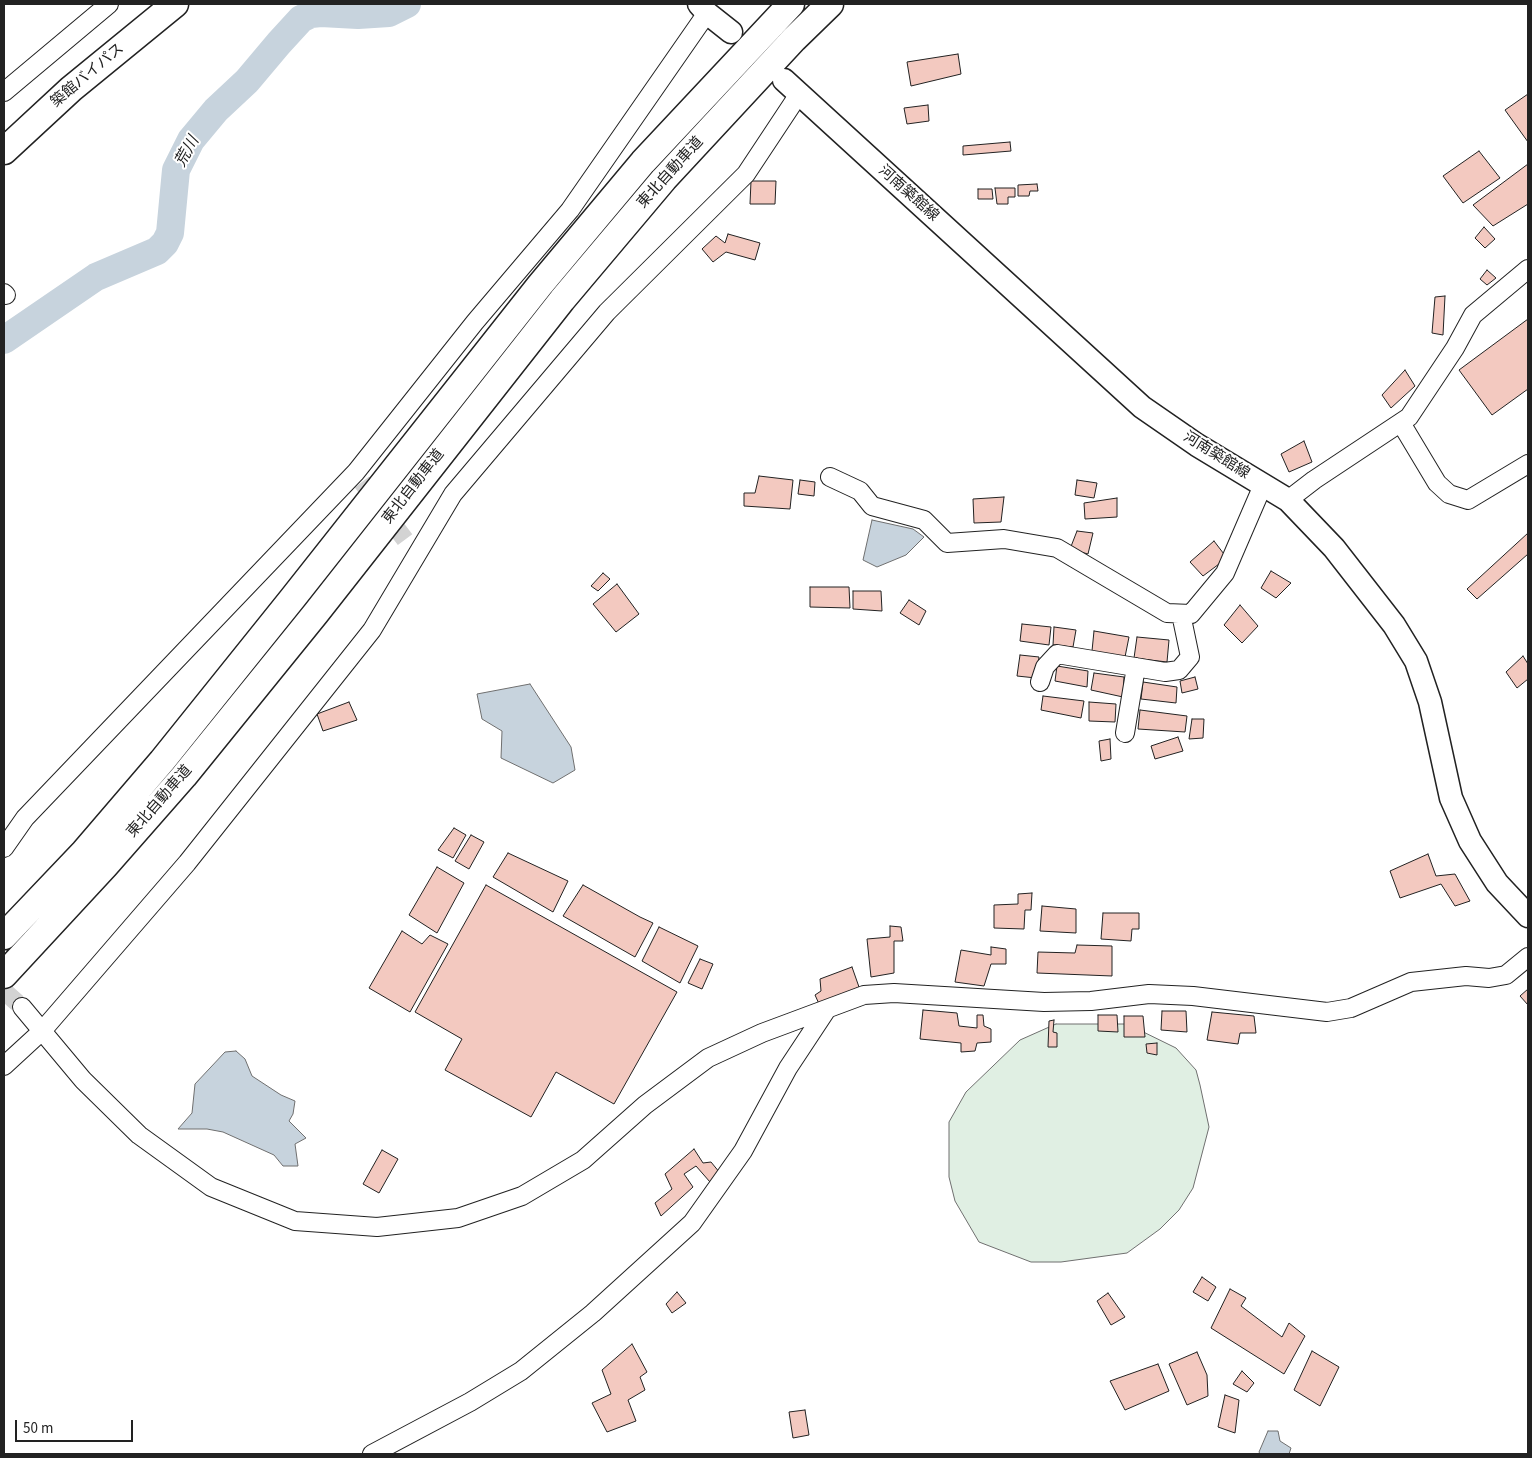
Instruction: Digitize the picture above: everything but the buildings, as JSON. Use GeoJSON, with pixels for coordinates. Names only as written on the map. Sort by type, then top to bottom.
{"type":"FeatureCollection","features":[{"type":"Feature","properties":{"kind":"highway","name":"築館バイパス"},"geometry":{"type":"LineString","coordinates":[[4,151],[71,89],[175,4]]}},
{"type":"Feature","properties":{"kind":"highway","name":"東北自動車道"},"geometry":{"type":"LineString","coordinates":[[4,936],[84,852],[162,761],[534,293],[643,162],[791,4]]}},
{"type":"Feature","properties":{"kind":"highway","name":"東北自動車道"},"geometry":{"type":"LineString","coordinates":[[4,974],[105,866],[190,769],[322,605],[562,300],[664,179],[794,39],[830,4]]}},
{"type":"Feature","properties":{"kind":"main road"},"geometry":{"type":"LineString","coordinates":[[703,8],[731,32]]}},
{"type":"Feature","properties":{"kind":"main road","name":"河南築館線"},"geometry":{"type":"LineString","coordinates":[[791,87],[1142,407],[1197,445],[1288,500],[1334,548],[1394,625],[1416,661],[1430,702],[1454,807],[1470,841],[1497,882],[1528,916]]}},
{"type":"Feature","properties":{"kind":"street"},"geometry":{"type":"LineString","coordinates":[[4,92],[109,4]]}},
{"type":"Feature","properties":{"kind":"street"},"geometry":{"type":"LineString","coordinates":[[4,848],[26,818],[359,477],[475,322],[570,210],[703,8]]}},
{"type":"Feature","properties":{"kind":"street"},"geometry":{"type":"LineString","coordinates":[[4,1066],[42,1031],[187,863],[372,630],[414,548],[453,494],[607,312],[746,174],[791,87]]}},
{"type":"Feature","properties":{"kind":"street"},"geometry":{"type":"LineString","coordinates":[[1288,500],[1314,480],[1409,417],[1455,348],[1473,315],[1528,268]]}},
{"type":"Feature","properties":{"kind":"street"},"geometry":{"type":"LineString","coordinates":[[1401,423],[1437,483],[1449,494],[1468,500],[1528,464]]}},
{"type":"Feature","properties":{"kind":"street"},"geometry":{"type":"LineString","coordinates":[[830,477],[860,491],[872,506],[924,520],[947,543],[1004,539],[1057,548],[1167,613],[1181,614],[1191,614],[1225,573],[1263,485]]}},
{"type":"Feature","properties":{"kind":"street"},"geometry":{"type":"LineString","coordinates":[[1040,682],[1045,668],[1057,654],[1165,672],[1179,670],[1190,657],[1181,614]]}},
{"type":"Feature","properties":{"kind":"street"},"geometry":{"type":"LineString","coordinates":[[1125,733],[1136,667]]}},
{"type":"Feature","properties":{"kind":"street"},"geometry":{"type":"LineString","coordinates":[[22,1007],[84,1080],[139,1135],[211,1188],[295,1221],[377,1227],[458,1218],[522,1196],[583,1160],[645,1105],[708,1058],[762,1033],[864,995],[894,993],[1044,1002],[1091,1001],[1149,994],[1193,996],[1327,1012],[1351,1008],[1411,982],[1466,976],[1489,978],[1506,975],[1528,957]]}},
{"type":"Feature","properties":{"kind":"street"},"geometry":{"type":"LineString","coordinates":[[372,1454],[470,1402],[521,1371],[593,1313],[692,1223],[743,1151],[788,1068],[827,1008]]}},
{"type":"Feature","properties":{"kind":"green space"},"geometry":{"type":"Polygon","coordinates":[[[1056,1024],[1127,1024],[1176,1048],[1196,1070],[1209,1127],[1193,1188],[1179,1210],[1160,1229],[1127,1253],[1061,1262],[1031,1262],[979,1242],[955,1201],[949,1177],[949,1122],[966,1092],[1020,1040],[1056,1024]]]}},
{"type":"Feature","properties":{"kind":"shaded area"},"geometry":{"type":"Polygon","coordinates":[[[872,520],[913,529],[924,537],[906,555],[877,567],[863,560],[872,520]]]}},
{"type":"Feature","properties":{"kind":"shaded area"},"geometry":{"type":"Polygon","coordinates":[[[530,684],[571,747],[575,770],[553,783],[501,758],[502,731],[482,719],[477,694],[530,684]]]}},
{"type":"Feature","properties":{"kind":"shaded area"},"geometry":{"type":"Polygon","coordinates":[[[236,1051],[245,1059],[252,1076],[281,1095],[295,1101],[293,1114],[289,1121],[306,1138],[295,1144],[298,1166],[283,1166],[274,1155],[223,1132],[207,1129],[178,1129],[192,1113],[195,1084],[225,1052],[236,1051]]]}},
{"type":"Feature","properties":{"kind":"shaded area"},"geometry":{"type":"Polygon","coordinates":[[[1268,1431],[1278,1431],[1280,1441],[1291,1448],[1289,1454],[1260,1454],[1259,1452],[1268,1431]]]}},
{"type":"Feature","properties":{"kind":"waterway","name":"荒川"},"geometry":{"type":"LineString","coordinates":[[4,340],[96,277],[157,251],[165,243],[170,233],[176,170],[191,140],[216,110],[247,81],[301,19],[311,14],[321,13],[358,15],[389,13],[407,4]]}},
{"type":"Feature","properties":{"kind":"tunnel"},"geometry":{"type":"LineString","coordinates":[[362,482],[409,545]]}},
{"type":"Feature","properties":{"kind":"tunnel"},"geometry":{"type":"LineString","coordinates":[[4,991],[22,1007]]}}]}
